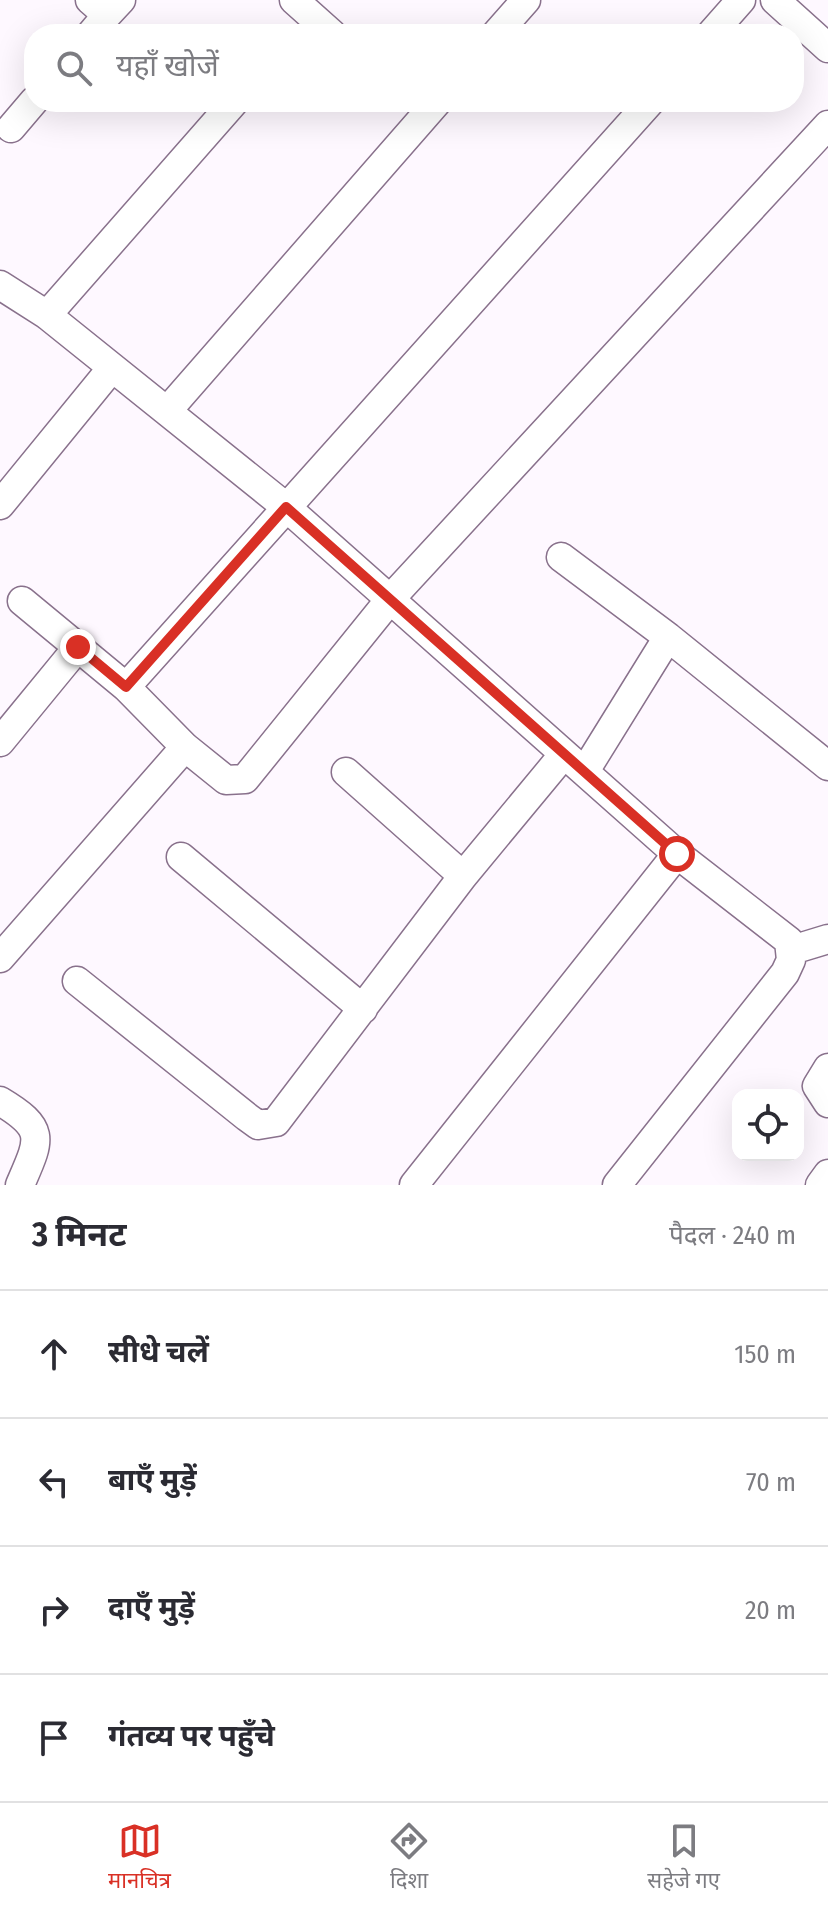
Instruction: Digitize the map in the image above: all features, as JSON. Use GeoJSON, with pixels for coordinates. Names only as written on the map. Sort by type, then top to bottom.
{"type":"FeatureCollection","features":[{"type":"Feature","properties":{"kind":"street"},"geometry":{"type":"LineString","coordinates":[[505,24],[526,0]]}},
{"type":"Feature","properties":{"kind":"street"},"geometry":{"type":"LineString","coordinates":[[720,24],[741,0]]}},
{"type":"Feature","properties":{"kind":"street"},"geometry":{"type":"LineString","coordinates":[[788,3],[828,48]]}},
{"type":"Feature","properties":{"kind":"street"},"geometry":{"type":"LineString","coordinates":[[11,128],[25,112]]}},
{"type":"Feature","properties":{"kind":"street"},"geometry":{"type":"LineString","coordinates":[[47,315],[225,112]]}},
{"type":"Feature","properties":{"kind":"street"},"geometry":{"type":"LineString","coordinates":[[168,410],[420,112]]}},
{"type":"Feature","properties":{"kind":"street"},"geometry":{"type":"LineString","coordinates":[[126,687],[641,112]]}},
{"type":"Feature","properties":{"kind":"street"},"geometry":{"type":"LineString","coordinates":[[22,601],[126,687],[185,747],[226,780],[245,779],[392,597],[828,125]]}},
{"type":"Feature","properties":{"kind":"street"},"geometry":{"type":"LineString","coordinates":[[0,285],[47,315],[286,507],[392,597],[677,854],[785,936],[792,950],[785,973],[617,1185]]}},
{"type":"Feature","properties":{"kind":"street"},"geometry":{"type":"LineString","coordinates":[[0,505],[111,369]]}},
{"type":"Feature","properties":{"kind":"street"},"geometry":{"type":"LineString","coordinates":[[561,557],[668,637],[828,766]]}},
{"type":"Feature","properties":{"kind":"street"},"geometry":{"type":"LineString","coordinates":[[77,981],[247,1117],[266,1126],[281,1119],[463,876],[574,762],[668,637]]}},
{"type":"Feature","properties":{"kind":"street"},"geometry":{"type":"LineString","coordinates":[[0,742],[78,647]]}},
{"type":"Feature","properties":{"kind":"street"},"geometry":{"type":"LineString","coordinates":[[0,958],[185,747]]}},
{"type":"Feature","properties":{"kind":"street"},"geometry":{"type":"LineString","coordinates":[[346,772],[463,876]]}},
{"type":"Feature","properties":{"kind":"street"},"geometry":{"type":"LineString","coordinates":[[414,1185],[677,854]]}},
{"type":"Feature","properties":{"kind":"street"},"geometry":{"type":"LineString","coordinates":[[181,857],[363,1009]]}},
{"type":"Feature","properties":{"kind":"street"},"geometry":{"type":"LineString","coordinates":[[792,950],[828,939]]}},
{"type":"Feature","properties":{"kind":"street"},"geometry":{"type":"LineString","coordinates":[[828,1068],[817,1086],[828,1103]]}},
{"type":"Feature","properties":{"kind":"street"},"geometry":{"type":"LineString","coordinates":[[0,1101],[31,1122],[37,1136],[38,1144],[20,1185]]}},
{"type":"Feature","properties":{"kind":"street"},"geometry":{"type":"LineString","coordinates":[[820,1185],[828,1174]]}},
{"type":"Feature","properties":{"kind":"route"},"geometry":{"type":"LineString","coordinates":[[78,647],[126,687],[286,507],[392,597],[677,854]]}}]}
